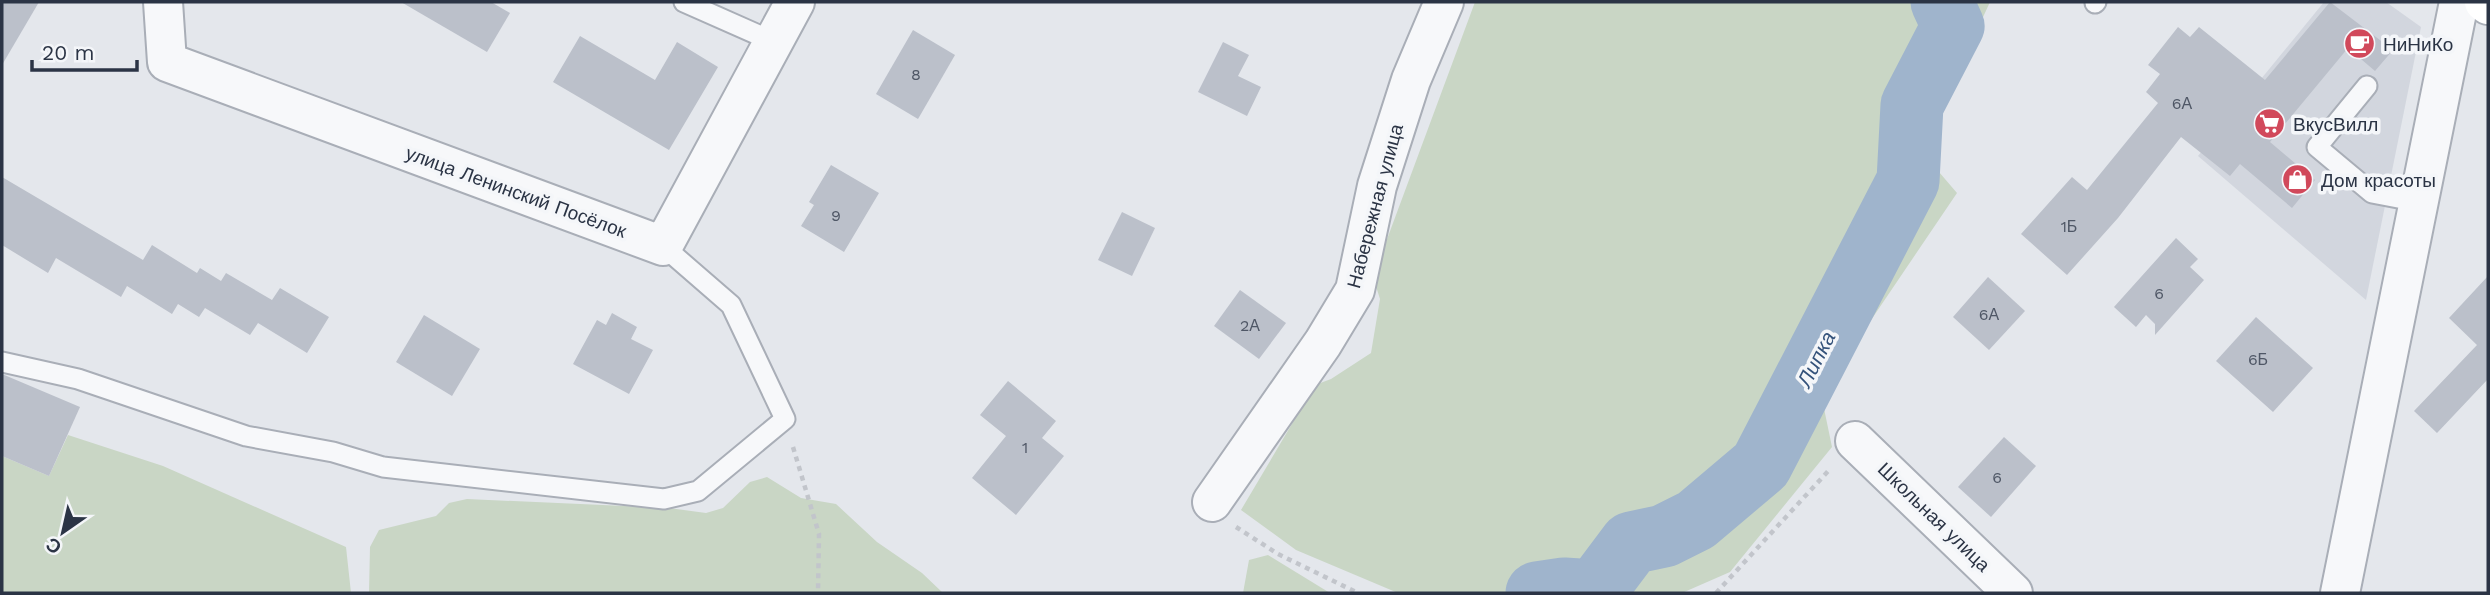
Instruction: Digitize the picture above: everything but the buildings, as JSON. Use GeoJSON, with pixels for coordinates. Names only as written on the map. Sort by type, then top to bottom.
{"type":"FeatureCollection","features":[{"type":"Feature","properties":{"kind":"main road"},"geometry":{"type":"LineString","coordinates":[[2484,2],[2488,5]]}},
{"type":"Feature","properties":{"kind":"street","name":"улица Ленинский Посёлок"},"geometry":{"type":"LineString","coordinates":[[163,2],[167,62],[663,246]]}},
{"type":"Feature","properties":{"kind":"street"},"geometry":{"type":"LineString","coordinates":[[663,246],[795,2]]}},
{"type":"Feature","properties":{"kind":"street","name":"Набережная улица"},"geometry":{"type":"LineString","coordinates":[[1212,502],[1323,343],[1355,290],[1377,186],[1411,80],[1444,2]]}},
{"type":"Feature","properties":{"kind":"street"},"geometry":{"type":"LineString","coordinates":[[2340,593],[2459,2]]}},
{"type":"Feature","properties":{"kind":"street","name":"Школьная улица"},"geometry":{"type":"LineString","coordinates":[[1855,441],[2013,593]]}},
{"type":"Feature","properties":{"kind":"lane"},"geometry":{"type":"LineString","coordinates":[[684,2],[772,41]]}},
{"type":"Feature","properties":{"kind":"lane"},"geometry":{"type":"LineString","coordinates":[[2367,86],[2317,147],[2372,193],[2419,202]]}},
{"type":"Feature","properties":{"kind":"lane"},"geometry":{"type":"LineString","coordinates":[[2,362],[78,380],[246,436],[333,452],[383,467],[664,499],[698,491],[785,419],[731,305],[663,246]]}},
{"type":"Feature","properties":{"kind":"path"},"geometry":{"type":"LineString","coordinates":[[785,419],[819,534],[818,593]]}},
{"type":"Feature","properties":{"kind":"path"},"geometry":{"type":"LineString","coordinates":[[1716,593],[1855,441]]}},
{"type":"Feature","properties":{"kind":"path"},"geometry":{"type":"LineString","coordinates":[[1212,502],[1243,533],[1278,554],[1358,593]]}},
{"type":"Feature","properties":{"kind":"shaded area"},"geometry":{"type":"Polygon","coordinates":[[[2324,2],[2386,2],[2421,27],[2366,300],[2198,156],[2324,2]]]}},
{"type":"Feature","properties":{"kind":"green space"},"geometry":{"type":"Polygon","coordinates":[[[1475,2],[1990,2],[1921,151],[1957,193],[1821,394],[1832,447],[1730,572],[1682,593],[1398,593],[1296,550],[1241,510],[1315,385],[1331,379],[1371,353],[1380,299],[1373,277],[1475,2]]]}},
{"type":"Feature","properties":{"kind":"green space"},"geometry":{"type":"Polygon","coordinates":[[[68,435],[163,466],[346,547],[351,593],[2,593],[2,456],[49,476],[68,435]]]}},
{"type":"Feature","properties":{"kind":"green space"},"geometry":{"type":"Polygon","coordinates":[[[767,477],[801,498],[836,504],[877,542],[922,573],[943,593],[369,593],[370,547],[379,530],[436,516],[449,503],[467,499],[669,508],[706,513],[723,508],[750,482],[767,477]]]}},
{"type":"Feature","properties":{"kind":"green space"},"geometry":{"type":"Polygon","coordinates":[[[1268,555],[1330,593],[1243,593],[1249,560],[1268,555]]]}},
{"type":"Feature","properties":{"kind":"waterway","name":"Липка"},"geometry":{"type":"LineString","coordinates":[[1537,593],[1564,589],[1595,591],[1631,543],[1664,536],[1696,520],[1761,465],[1908,181],[1912,105],[1953,26],[1942,2]]}},
{"type":"Feature","properties":{"kind":"place","name":"НиНиКо"},"geometry":{"type":"Point","coordinates":[2360,44]}},
{"type":"Feature","properties":{"kind":"place","name":"ВкусВилл"},"geometry":{"type":"Point","coordinates":[2270,124]}},
{"type":"Feature","properties":{"kind":"place","name":"Дом красоты"},"geometry":{"type":"Point","coordinates":[2298,180]}}]}
